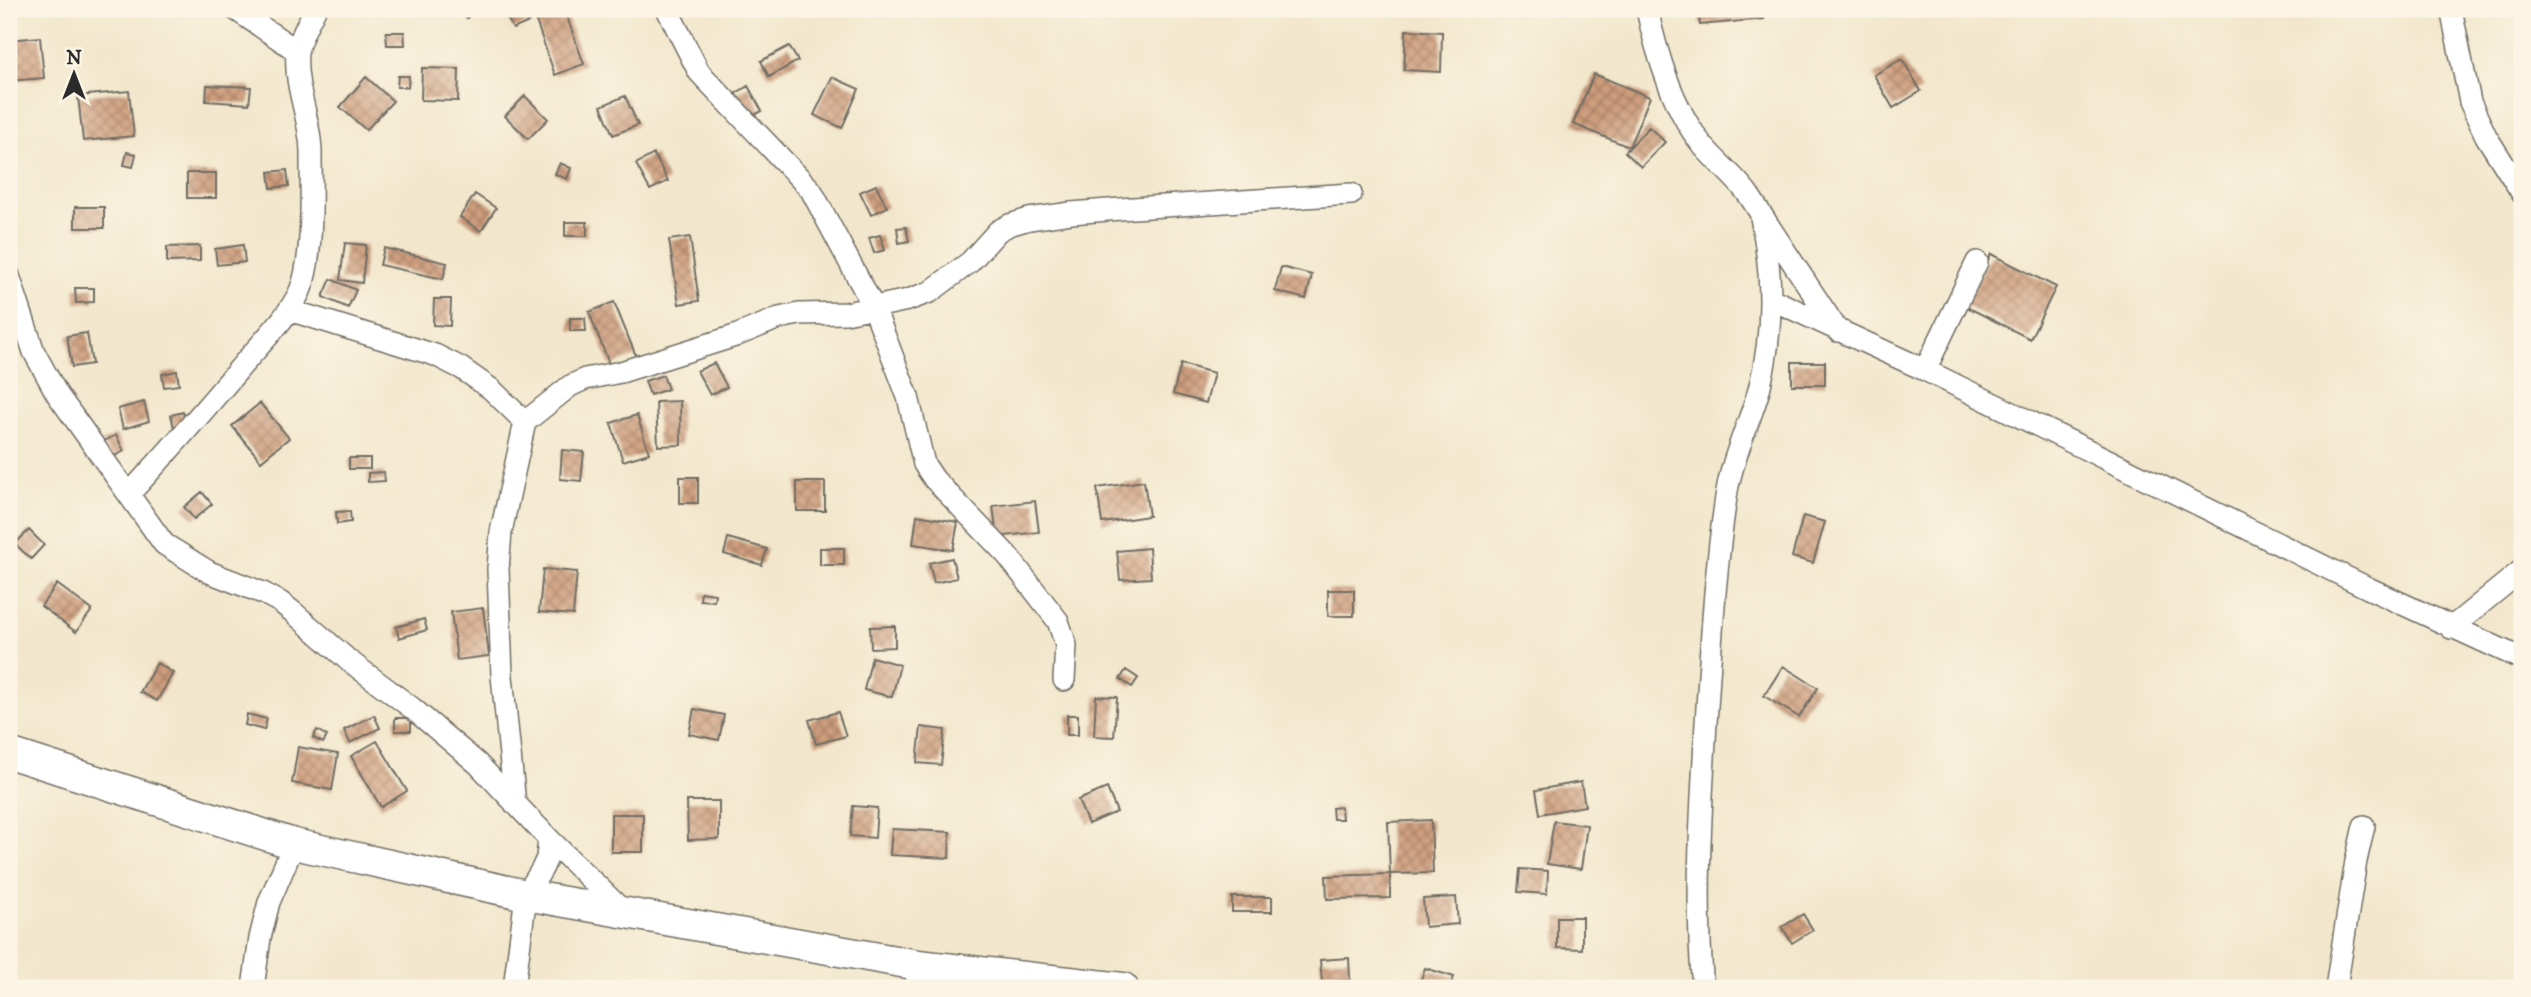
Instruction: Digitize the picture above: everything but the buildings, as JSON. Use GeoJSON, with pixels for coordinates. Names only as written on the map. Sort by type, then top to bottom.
{"type":"FeatureCollection","features":[{"type":"Feature","properties":{"kind":"street"},"geometry":{"type":"LineString","coordinates":[[235,9],[297,51]]}},
{"type":"Feature","properties":{"kind":"street"},"geometry":{"type":"LineString","coordinates":[[129,494],[289,310],[300,289],[309,232],[311,138],[301,99],[297,51],[315,9]]}},
{"type":"Feature","properties":{"kind":"street"},"geometry":{"type":"LineString","coordinates":[[667,9],[699,72],[811,190],[874,308],[908,397],[924,464],[934,479],[1007,555],[1058,621],[1066,645],[1064,680]]}},
{"type":"Feature","properties":{"kind":"street"},"geometry":{"type":"LineString","coordinates":[[1647,9],[1673,97],[1685,120],[1701,144],[1750,196],[1761,217],[1840,332]]}},
{"type":"Feature","properties":{"kind":"street"},"geometry":{"type":"LineString","coordinates":[[2451,9],[2470,102],[2486,136],[2522,193]]}},
{"type":"Feature","properties":{"kind":"street"},"geometry":{"type":"LineString","coordinates":[[515,804],[502,676],[498,569],[501,532],[525,422],[570,386],[585,379],[652,363],[735,336],[779,318],[799,314],[846,313],[930,292],[970,262],[998,231],[1029,219],[1133,208],[1351,194]]}},
{"type":"Feature","properties":{"kind":"street"},"geometry":{"type":"LineString","coordinates":[[1703,988],[1700,910],[1702,793],[1721,540],[1728,488],[1764,365],[1771,327],[1768,248],[1761,217]]}},
{"type":"Feature","properties":{"kind":"street"},"geometry":{"type":"LineString","coordinates":[[1925,370],[1977,262]]}},
{"type":"Feature","properties":{"kind":"street"},"geometry":{"type":"LineString","coordinates":[[9,276],[34,352],[44,372],[164,544],[209,572],[281,602],[348,660],[450,740],[623,911]]}},
{"type":"Feature","properties":{"kind":"street"},"geometry":{"type":"LineString","coordinates":[[1771,299],[1925,370],[2451,628],[2522,659]]}},
{"type":"Feature","properties":{"kind":"street"},"geometry":{"type":"LineString","coordinates":[[289,310],[435,355],[491,389],[525,422]]}},
{"type":"Feature","properties":{"kind":"street"},"geometry":{"type":"LineString","coordinates":[[2451,628],[2522,570]]}},
{"type":"Feature","properties":{"kind":"street"},"geometry":{"type":"LineString","coordinates":[[9,753],[294,844],[526,895],[623,911],[917,976],[1124,988]]}},
{"type":"Feature","properties":{"kind":"street"},"geometry":{"type":"LineString","coordinates":[[2336,988],[2364,826]]}},
{"type":"Feature","properties":{"kind":"street"},"geometry":{"type":"LineString","coordinates":[[514,988],[526,895],[547,858],[549,839]]}},
{"type":"Feature","properties":{"kind":"street"},"geometry":{"type":"LineString","coordinates":[[253,988],[260,938],[270,902],[294,844]]}}]}
